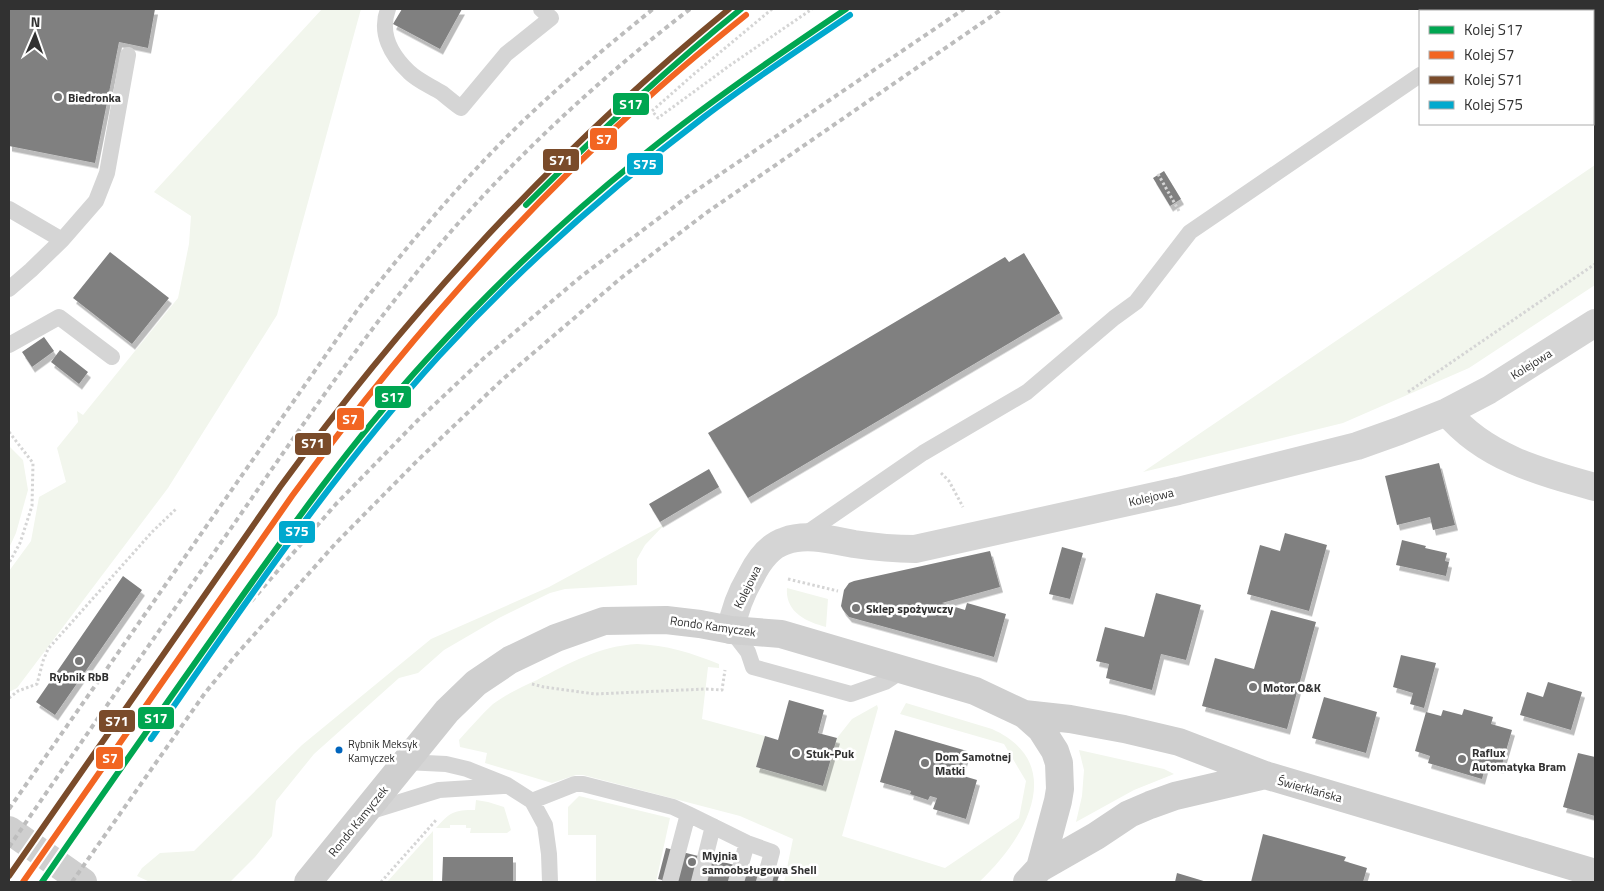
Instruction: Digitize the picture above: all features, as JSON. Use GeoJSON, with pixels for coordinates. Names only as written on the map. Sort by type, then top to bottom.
{"type":"FeatureCollection","features":[{"type":"Feature","properties":{"kind":"main road","name":"Rondo Kamyczek"},"geometry":{"type":"LineString","coordinates":[[308,882],[447,711],[476,683],[510,660],[556,638],[604,621],[666,620],[731,630],[781,634],[974,691],[1024,714],[1041,729],[1050,742],[1059,763],[1060,775],[1058,801],[1034,875]]}},
{"type":"Feature","properties":{"kind":"main road","name":"Świerklańska"},"geometry":{"type":"LineString","coordinates":[[1024,714],[1106,726],[1179,742],[1265,775],[1595,873]]}},
{"type":"Feature","properties":{"kind":"main road"},"geometry":{"type":"LineString","coordinates":[[1034,875],[1129,814],[1150,804],[1175,796],[1265,775]]}},
{"type":"Feature","properties":{"kind":"main road"},"geometry":{"type":"LineString","coordinates":[[9,830],[82,882]]}},
{"type":"Feature","properties":{"kind":"street","name":"Kolejowa"},"geometry":{"type":"LineString","coordinates":[[731,630],[740,598],[754,570],[766,552],[785,540],[814,538],[876,547],[906,549],[934,546],[975,535],[1178,491],[1357,446],[1447,412],[1489,390],[1595,323]]}},
{"type":"Feature","properties":{"kind":"street"},"geometry":{"type":"LineString","coordinates":[[1447,412],[1466,433],[1486,447],[1509,458],[1558,476],[1595,487]]}},
{"type":"Feature","properties":{"kind":"lane"},"geometry":{"type":"LineString","coordinates":[[388,9],[385,18],[385,34],[389,48],[409,72],[442,93],[460,108],[506,54],[551,18],[541,9]]}},
{"type":"Feature","properties":{"kind":"lane"},"geometry":{"type":"LineString","coordinates":[[9,289],[32,270],[62,240],[96,201],[107,173],[128,56]]}},
{"type":"Feature","properties":{"kind":"lane"},"geometry":{"type":"LineString","coordinates":[[800,538],[924,453],[1027,392],[1114,318],[1136,302],[1190,232],[1419,76]]}},
{"type":"Feature","properties":{"kind":"lane"},"geometry":{"type":"LineString","coordinates":[[9,209],[62,240]]}},
{"type":"Feature","properties":{"kind":"lane"},"geometry":{"type":"LineString","coordinates":[[9,345],[59,317],[112,357]]}},
{"type":"Feature","properties":{"kind":"lane"},"geometry":{"type":"LineString","coordinates":[[731,630],[748,652],[753,667],[851,694],[884,682],[903,670]]}},
{"type":"Feature","properties":{"kind":"lane"},"geometry":{"type":"LineString","coordinates":[[405,762],[446,764],[467,768],[507,785],[532,801],[545,825],[550,882]]}},
{"type":"Feature","properties":{"kind":"lane"},"geometry":{"type":"LineString","coordinates":[[532,801],[574,784],[583,784],[672,807],[747,843],[772,852],[764,882]]}},
{"type":"Feature","properties":{"kind":"lane"},"geometry":{"type":"LineString","coordinates":[[364,813],[439,790],[507,785]]}},
{"type":"Feature","properties":{"kind":"lane"},"geometry":{"type":"LineString","coordinates":[[670,882],[688,814]]}},
{"type":"Feature","properties":{"kind":"lane"},"geometry":{"type":"LineString","coordinates":[[699,882],[713,826]]}},
{"type":"Feature","properties":{"kind":"lane"},"geometry":{"type":"LineString","coordinates":[[736,882],[747,843]]}},
{"type":"Feature","properties":{"kind":"path"},"geometry":{"type":"LineString","coordinates":[[772,9],[652,111],[658,118],[812,9]]}},
{"type":"Feature","properties":{"kind":"path"},"geometry":{"type":"LineString","coordinates":[[1158,174],[1176,203]]}},
{"type":"Feature","properties":{"kind":"path"},"geometry":{"type":"LineString","coordinates":[[1402,396],[1595,264]]}},
{"type":"Feature","properties":{"kind":"path"},"geometry":{"type":"LineString","coordinates":[[9,432],[32,463],[32,506],[20,544],[9,563]]}},
{"type":"Feature","properties":{"kind":"path"},"geometry":{"type":"LineString","coordinates":[[924,453],[949,481],[966,512],[975,535]]}},
{"type":"Feature","properties":{"kind":"path"},"geometry":{"type":"LineString","coordinates":[[9,698],[18,691],[37,684],[48,649],[152,532],[176,509]]}},
{"type":"Feature","properties":{"kind":"path"},"geometry":{"type":"LineString","coordinates":[[788,579],[838,591]]}},
{"type":"Feature","properties":{"kind":"path"},"geometry":{"type":"LineString","coordinates":[[529,683],[595,694],[706,689],[722,690],[725,670]]}},
{"type":"Feature","properties":{"kind":"path"},"geometry":{"type":"LineString","coordinates":[[381,882],[437,818]]}},
{"type":"Feature","properties":{"kind":"shaded area"},"geometry":{"type":"Polygon","coordinates":[[[322,9],[361,9],[277,315],[168,488],[17,688],[9,692],[9,571],[31,541],[39,497],[66,482],[57,448],[78,422],[77,411],[83,415],[178,298],[189,244],[191,216],[154,192],[322,9]]]}},
{"type":"Feature","properties":{"kind":"shaded area"},"geometry":{"type":"Polygon","coordinates":[[[1595,165],[1595,285],[1469,368],[1343,423],[1143,472],[1595,165]]]}},
{"type":"Feature","properties":{"kind":"shaded area"},"geometry":{"type":"Polygon","coordinates":[[[9,446],[23,460],[28,490],[16,533],[9,548],[9,446]]]}},
{"type":"Feature","properties":{"kind":"shaded area"},"geometry":{"type":"Polygon","coordinates":[[[665,524],[645,545],[637,559],[637,585],[565,589],[550,593],[499,618],[444,650],[418,673],[399,678],[314,754],[276,801],[272,836],[255,857],[231,881],[150,882],[137,876],[142,868],[160,853],[194,851],[302,745],[431,639],[549,587],[665,524]]]}},
{"type":"Feature","properties":{"kind":"shaded area"},"geometry":{"type":"Polygon","coordinates":[[[787,588],[828,599],[826,627],[804,619],[793,610],[789,604],[787,588]]]}},
{"type":"Feature","properties":{"kind":"shaded area"},"geometry":{"type":"Polygon","coordinates":[[[637,644],[679,650],[719,664],[719,668],[708,667],[702,719],[765,736],[756,767],[823,786],[837,738],[852,719],[877,705],[878,708],[842,836],[945,868],[1019,818],[1026,781],[1004,744],[900,714],[906,703],[992,729],[1016,744],[1029,762],[1034,782],[1032,803],[1023,825],[1011,846],[979,882],[784,882],[793,839],[740,816],[583,775],[576,775],[552,783],[485,763],[487,753],[460,747],[459,740],[493,704],[503,697],[585,656],[623,645],[637,644]]]}},
{"type":"Feature","properties":{"kind":"shaded area"},"geometry":{"type":"Polygon","coordinates":[[[1079,750],[1164,769],[1174,774],[1134,790],[1076,822],[1082,796],[1084,770],[1079,750]]]}},
{"type":"Feature","properties":{"kind":"shaded area"},"geometry":{"type":"Polygon","coordinates":[[[579,796],[670,818],[656,882],[596,882],[596,835],[568,835],[568,807],[579,796]]]}},
{"type":"Feature","properties":{"kind":"shaded area"},"geometry":{"type":"Polygon","coordinates":[[[476,800],[504,807],[511,830],[507,833],[470,833],[471,828],[466,828],[466,825],[450,825],[450,828],[436,828],[445,818],[457,811],[475,810],[476,800]]]}},
{"type":"Feature","properties":{"kind":"shaded area"},"geometry":{"type":"Polygon","coordinates":[[[433,831],[433,882],[387,882],[433,831]]]}},
{"type":"Feature","properties":{"kind":"building","name":"Biedronka"},"geometry":{"type":"Polygon","coordinates":[[[9,9],[155,9],[148,48],[119,42],[95,163],[9,146],[9,9]]]}},
{"type":"Feature","properties":{"kind":"building"},"geometry":{"type":"Polygon","coordinates":[[[402,9],[462,9],[440,49],[393,24],[402,9]]]}},
{"type":"Feature","properties":{"kind":"building"},"geometry":{"type":"Polygon","coordinates":[[[1164,171],[1181,199],[1170,206],[1153,178],[1164,171]]]}},
{"type":"Feature","properties":{"kind":"building"},"geometry":{"type":"Polygon","coordinates":[[[110,252],[169,298],[132,344],[73,298],[110,252]]]}},
{"type":"Feature","properties":{"kind":"building"},"geometry":{"type":"Polygon","coordinates":[[[1024,253],[1060,313],[748,498],[708,433],[1005,257],[1009,262],[1024,253]]]}},
{"type":"Feature","properties":{"kind":"building"},"geometry":{"type":"Polygon","coordinates":[[[44,337],[54,351],[32,367],[22,352],[44,337]]]}},
{"type":"Feature","properties":{"kind":"building"},"geometry":{"type":"Polygon","coordinates":[[[60,350],[88,372],[79,384],[51,362],[60,350]]]}},
{"type":"Feature","properties":{"kind":"building"},"geometry":{"type":"Polygon","coordinates":[[[1439,463],[1455,525],[1433,530],[1430,517],[1397,525],[1385,476],[1439,463]]]}},
{"type":"Feature","properties":{"kind":"building"},"geometry":{"type":"Polygon","coordinates":[[[709,469],[719,487],[660,522],[649,504],[709,469]]]}},
{"type":"Feature","properties":{"kind":"building"},"geometry":{"type":"Polygon","coordinates":[[[1285,533],[1327,545],[1309,611],[1247,594],[1260,545],[1280,551],[1285,533]]]}},
{"type":"Feature","properties":{"kind":"building"},"geometry":{"type":"Polygon","coordinates":[[[1402,540],[1447,553],[1445,561],[1449,562],[1446,576],[1396,565],[1402,540]]]}},
{"type":"Feature","properties":{"kind":"building"},"geometry":{"type":"Polygon","coordinates":[[[1062,547],[1083,553],[1070,599],[1049,594],[1062,547]]]}},
{"type":"Feature","properties":{"kind":"building"},"geometry":{"type":"Polygon","coordinates":[[[990,551],[1000,587],[942,603],[965,610],[967,603],[1006,614],[994,657],[849,617],[841,606],[844,590],[849,583],[854,581],[990,551]]]}},
{"type":"Feature","properties":{"kind":"building","name":"Rybnik RbB"},"geometry":{"type":"Polygon","coordinates":[[[123,576],[142,590],[55,715],[36,702],[123,576]]]}},
{"type":"Feature","properties":{"kind":"building"},"geometry":{"type":"Polygon","coordinates":[[[1156,593],[1201,605],[1186,660],[1161,654],[1152,690],[1106,678],[1109,664],[1096,661],[1105,627],[1144,637],[1156,593]]]}},
{"type":"Feature","properties":{"kind":"building","name":"Motor O&K"},"geometry":{"type":"Polygon","coordinates":[[[1271,610],[1316,622],[1287,729],[1202,706],[1215,658],[1254,669],[1271,610]]]}},
{"type":"Feature","properties":{"kind":"building"},"geometry":{"type":"Polygon","coordinates":[[[1401,655],[1436,663],[1424,708],[1410,704],[1413,693],[1393,687],[1401,655]]]}},
{"type":"Feature","properties":{"kind":"building"},"geometry":{"type":"Polygon","coordinates":[[[1548,682],[1582,692],[1571,730],[1520,715],[1527,692],[1543,697],[1548,682]]]}},
{"type":"Feature","properties":{"kind":"building"},"geometry":{"type":"Polygon","coordinates":[[[1324,697],[1377,712],[1366,753],[1312,738],[1324,697]]]}},
{"type":"Feature","properties":{"kind":"building","name":"Stuk-Puk"},"geometry":{"type":"Polygon","coordinates":[[[789,700],[824,710],[818,733],[837,738],[823,786],[756,767],[765,736],[778,740],[789,700]]]}},
{"type":"Feature","properties":{"kind":"building"},"geometry":{"type":"Polygon","coordinates":[[[1464,709],[1493,717],[1491,724],[1512,730],[1501,768],[1486,764],[1482,779],[1428,763],[1430,756],[1415,751],[1426,712],[1441,716],[1443,710],[1462,715],[1464,709]]]}},
{"type":"Feature","properties":{"kind":"building","name":"Dom Samotnej Matki"},"geometry":{"type":"Polygon","coordinates":[[[895,730],[967,751],[960,775],[977,780],[966,819],[933,809],[937,798],[930,796],[928,800],[910,794],[911,791],[880,782],[895,730]]]}},
{"type":"Feature","properties":{"kind":"building"},"geometry":{"type":"Polygon","coordinates":[[[1578,753],[1595,757],[1595,816],[1563,807],[1578,753]]]}},
{"type":"Feature","properties":{"kind":"building"},"geometry":{"type":"Polygon","coordinates":[[[1263,834],[1346,857],[1344,861],[1367,868],[1363,882],[1251,882],[1263,834]]]}},
{"type":"Feature","properties":{"kind":"building","name":"Myjnia samoobsługowa Shell"},"geometry":{"type":"Polygon","coordinates":[[[666,848],[779,876],[777,882],[670,882],[658,879],[666,848]]]}},
{"type":"Feature","properties":{"kind":"building"},"geometry":{"type":"Polygon","coordinates":[[[443,857],[513,857],[513,882],[442,882],[443,857]]]}},
{"type":"Feature","properties":{"kind":"building"},"geometry":{"type":"Polygon","coordinates":[[[1177,873],[1207,882],[1175,882],[1177,873]]]}},
{"type":"Feature","properties":{"kind":"railway"},"geometry":{"type":"LineString","coordinates":[[9,809],[358,309],[391,267],[460,186],[515,129],[573,76],[653,9]]}},
{"type":"Feature","properties":{"kind":"railway"},"geometry":{"type":"LineString","coordinates":[[9,847],[311,413],[399,294],[488,190],[543,135],[629,58],[690,9]]}},
{"type":"Feature","properties":{"kind":"railway"},"geometry":{"type":"LineString","coordinates":[[145,735],[212,646],[336,504],[418,420],[484,358],[583,275],[691,194],[964,9]]}},
{"type":"Feature","properties":{"kind":"railway"},"geometry":{"type":"LineString","coordinates":[[72,882],[205,693],[236,655],[336,543],[418,460],[503,379],[621,278],[706,213],[1002,9]]}},
{"type":"Feature","properties":{"kind":"rail line","name":"S71"},"geometry":{"type":"LineString","coordinates":[[9,876],[280,487],[381,357],[434,294],[547,174],[605,117],[729,9]]}},
{"type":"Feature","properties":{"kind":"rail line","name":"S17"},"geometry":{"type":"LineString","coordinates":[[526,205],[631,104],[741,9]]}},
{"type":"Feature","properties":{"kind":"rail line","name":"S17"},"geometry":{"type":"LineString","coordinates":[[42,882],[295,523],[372,423],[427,359],[528,256],[608,184],[713,101],[846,9]]}},
{"type":"Feature","properties":{"kind":"rail line","name":"S7"},"geometry":{"type":"LineString","coordinates":[[23,882],[292,496],[413,341],[545,196],[665,82],[746,15]]}},
{"type":"Feature","properties":{"kind":"rail line","name":"S75"},"geometry":{"type":"LineString","coordinates":[[151,739],[324,495],[399,401],[469,324],[533,261],[634,172],[704,117],[850,15]]}},
{"type":"Feature","properties":{"kind":"place","name":"Biedronka"},"geometry":{"type":"Point","coordinates":[58,97]}},
{"type":"Feature","properties":{"kind":"place","name":"Sklep spożywczy"},"geometry":{"type":"Point","coordinates":[856,608]}},
{"type":"Feature","properties":{"kind":"place","name":"Rybnik RbB"},"geometry":{"type":"Point","coordinates":[79,661]}},
{"type":"Feature","properties":{"kind":"place","name":"Motor O&K"},"geometry":{"type":"Point","coordinates":[1253,687]}},
{"type":"Feature","properties":{"kind":"place","name":"Rybnik Meksyk Kamyczek"},"geometry":{"type":"Point","coordinates":[339,750]}},
{"type":"Feature","properties":{"kind":"place","name":"Stuk-Puk"},"geometry":{"type":"Point","coordinates":[796,753]}},
{"type":"Feature","properties":{"kind":"place","name":"Raflux Automatyka Bram"},"geometry":{"type":"Point","coordinates":[1462,759]}},
{"type":"Feature","properties":{"kind":"place","name":"Dom Samotnej Matki"},"geometry":{"type":"Point","coordinates":[925,763]}},
{"type":"Feature","properties":{"kind":"place","name":"Myjnia samoobsługowa Shell"},"geometry":{"type":"Point","coordinates":[692,862]}}]}
